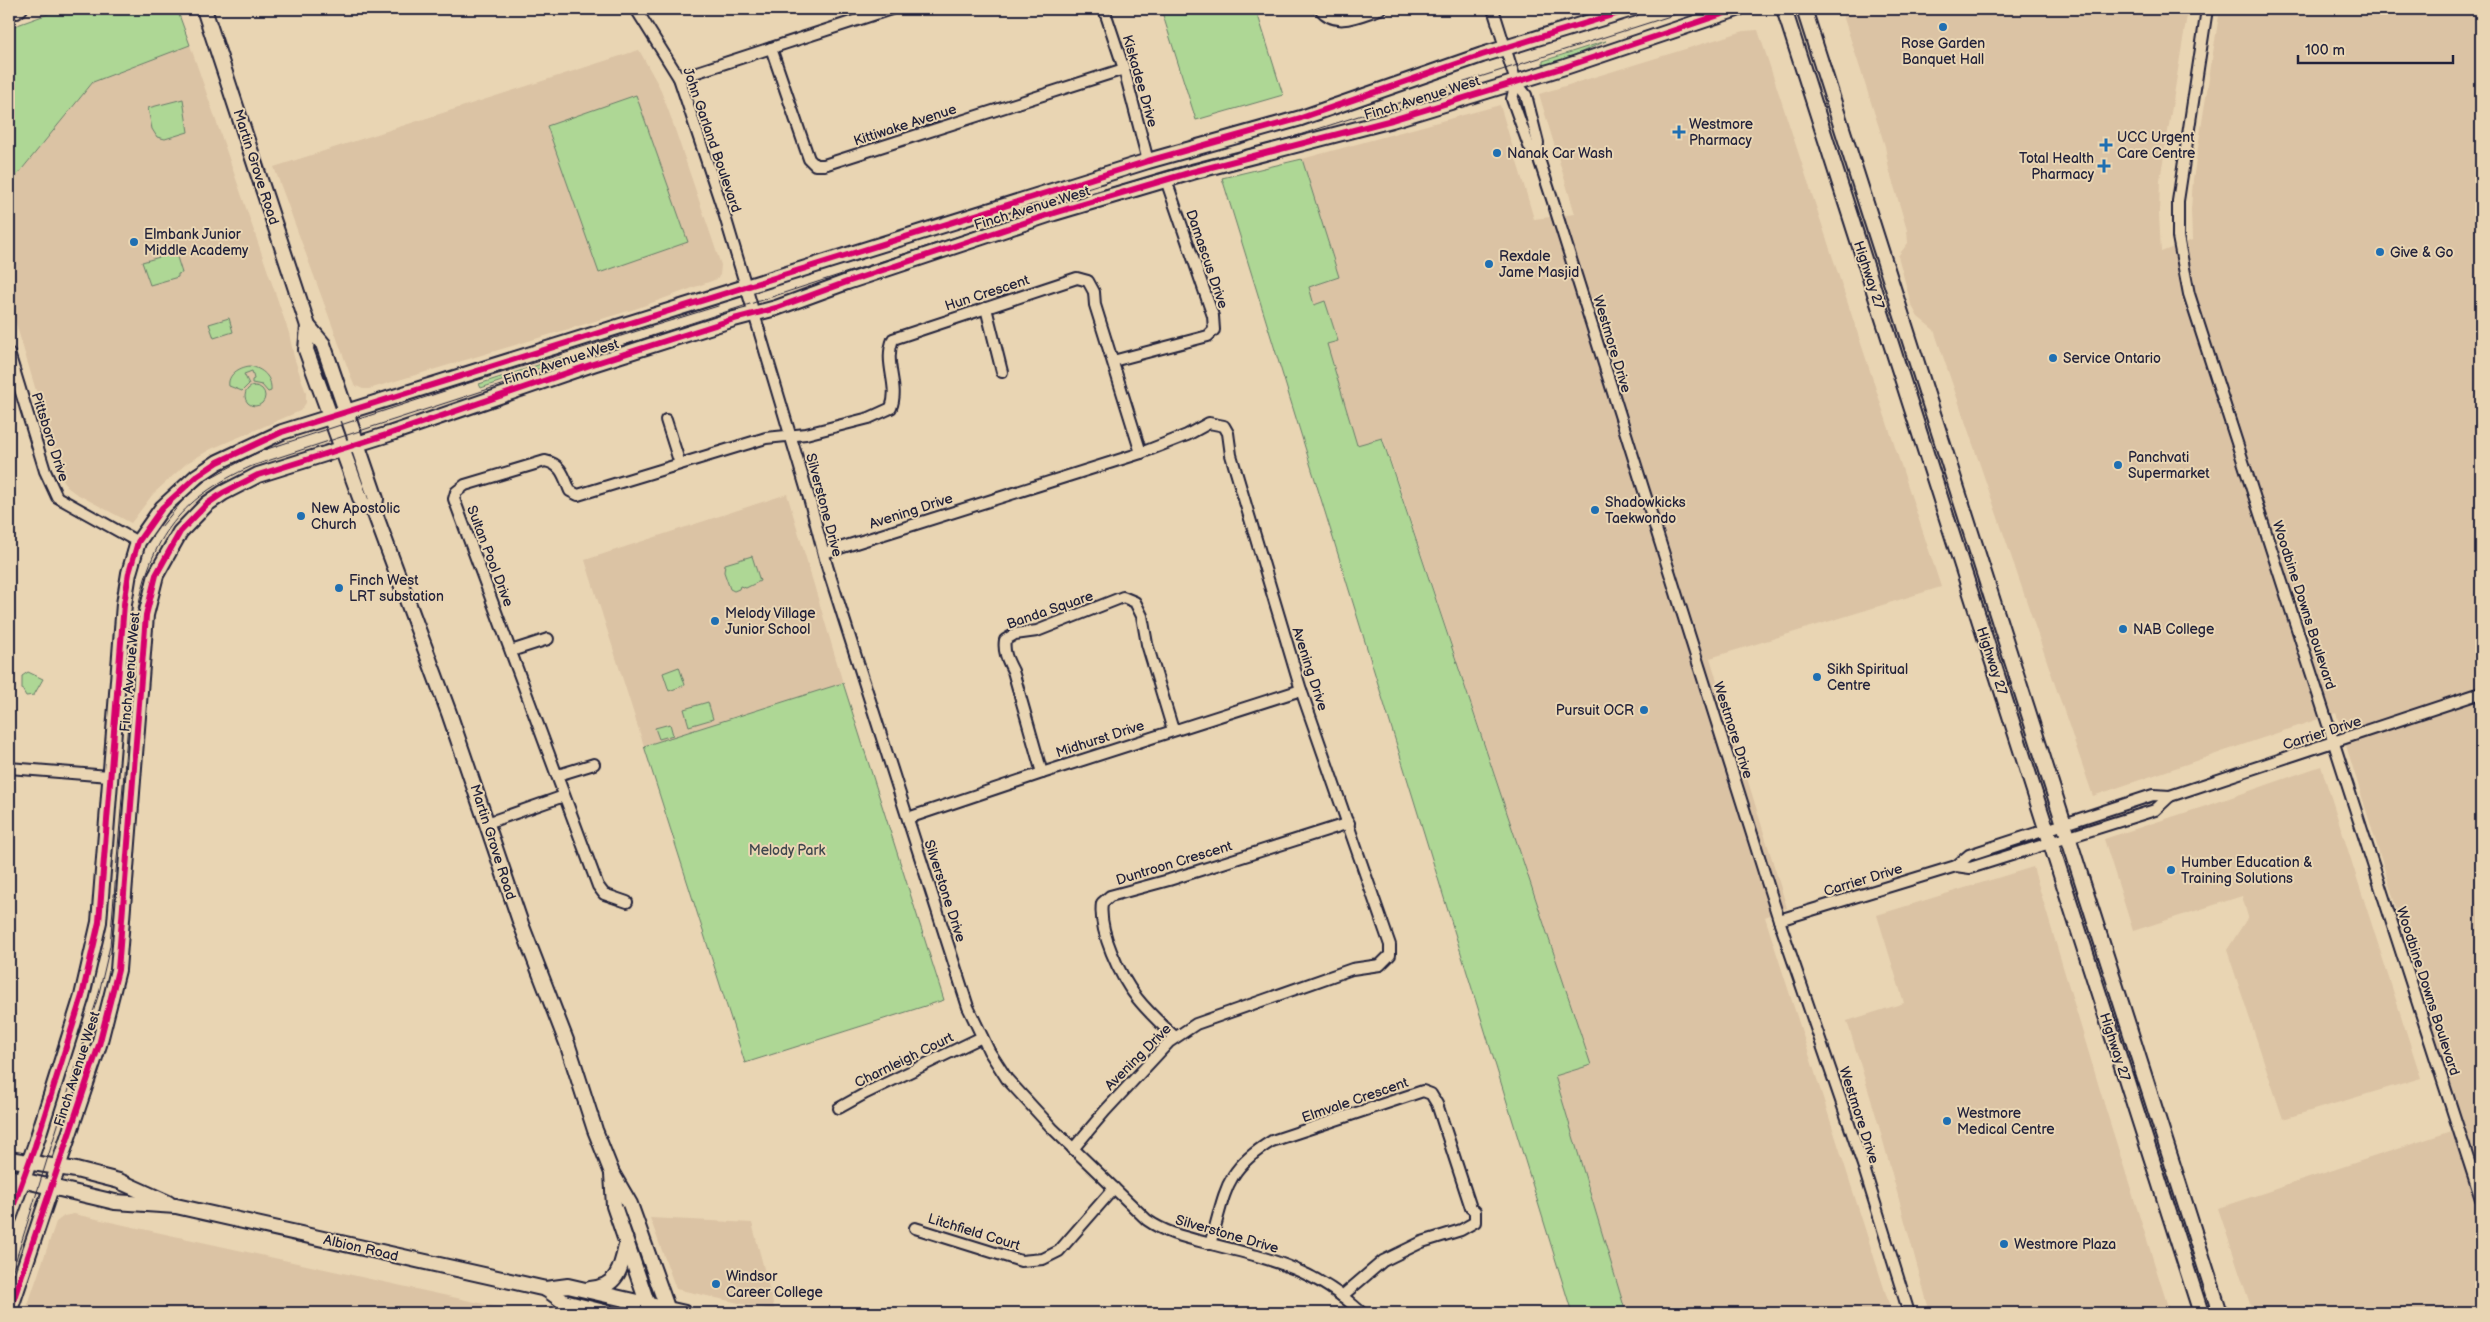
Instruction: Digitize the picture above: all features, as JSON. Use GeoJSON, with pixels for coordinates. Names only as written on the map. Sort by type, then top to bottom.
{"type":"FeatureCollection","features":[{"type":"Feature","properties":{"kind":"main road","name":"Martin Grove Road"},"geometry":{"type":"LineString","coordinates":[[204,9],[308,326],[323,344],[347,411],[376,499],[374,511],[449,712],[521,924],[567,1042],[583,1096],[612,1173],[630,1204],[669,1311]]}},
{"type":"Feature","properties":{"kind":"main road","name":"Finch Avenue West"},"geometry":{"type":"LineString","coordinates":[[9,1218],[15,1179],[28,1162],[82,996],[99,922],[124,604],[131,566],[138,542],[162,508],[197,476],[218,462],[282,432],[1148,161],[1300,118],[1482,55],[1632,9]]}},
{"type":"Feature","properties":{"kind":"main road","name":"Finch Avenue West"},"geometry":{"type":"LineString","coordinates":[[9,1313],[60,1168],[99,1045],[118,970],[146,615],[156,575],[180,532],[207,504],[223,493],[258,475],[602,361],[754,314],[950,247],[1166,180],[1392,120],[1516,82],[1737,9]]}},
{"type":"Feature","properties":{"kind":"main road","name":"Highway 27"},"geometry":{"type":"LineString","coordinates":[[1784,9],[2201,1313]]}},
{"type":"Feature","properties":{"kind":"main road","name":"Highway 27"},"geometry":{"type":"LineString","coordinates":[[1804,9],[1947,461],[2068,831],[2220,1313]]}},
{"type":"Feature","properties":{"kind":"main road","name":"Martin Grove Road"},"geometry":{"type":"LineString","coordinates":[[308,326],[306,350],[329,417],[362,503],[374,511]]}},
{"type":"Feature","properties":{"kind":"main road","name":"Albion Road"},"geometry":{"type":"LineString","coordinates":[[9,1159],[119,1181],[176,1206]]}},
{"type":"Feature","properties":{"kind":"main road","name":"Martin Grove Road"},"geometry":{"type":"LineString","coordinates":[[612,1173],[614,1206],[649,1309]]}},
{"type":"Feature","properties":{"kind":"main road","name":"Albion Road"},"geometry":{"type":"LineString","coordinates":[[15,1179],[115,1202],[176,1206],[546,1289],[568,1286],[649,1309],[685,1313]]}},
{"type":"Feature","properties":{"kind":"main road"},"geometry":{"type":"LineString","coordinates":[[584,1289],[601,1287],[614,1281],[622,1267],[627,1244]]}},
{"type":"Feature","properties":{"kind":"main road","name":"Albion Road"},"geometry":{"type":"LineString","coordinates":[[546,1289],[564,1302],[608,1313]]}},
{"type":"Feature","properties":{"kind":"street","name":"John Garland Boulevard"},"geometry":{"type":"LineString","coordinates":[[636,9],[679,78],[747,287]]}},
{"type":"Feature","properties":{"kind":"street"},"geometry":{"type":"LineString","coordinates":[[679,78],[891,9]]}},
{"type":"Feature","properties":{"kind":"street","name":"Kiskadee Drive"},"geometry":{"type":"LineString","coordinates":[[1104,9],[1124,69],[1148,161]]}},
{"type":"Feature","properties":{"kind":"street"},"geometry":{"type":"LineString","coordinates":[[1320,9],[1323,14],[1336,20],[1345,20],[1380,9]]}},
{"type":"Feature","properties":{"kind":"street","name":"Westmore Drive"},"geometry":{"type":"LineString","coordinates":[[1493,9],[1516,82],[1526,94],[1538,143],[1537,153],[1779,920],[1863,1165],[1909,1313]]}},
{"type":"Feature","properties":{"kind":"street","name":"Woodbine Downs Boulevard"},"geometry":{"type":"LineString","coordinates":[[2207,9],[2181,170],[2178,201],[2178,237],[2189,294],[2481,1199]]}},
{"type":"Feature","properties":{"kind":"street","name":"Kittiwake Avenue"},"geometry":{"type":"LineString","coordinates":[[771,48],[809,159],[815,165],[824,165],[1124,69]]}},
{"type":"Feature","properties":{"kind":"street","name":"Damascus Drive"},"geometry":{"type":"LineString","coordinates":[[1112,361],[1208,336],[1214,330],[1213,316],[1166,180]]}},
{"type":"Feature","properties":{"kind":"street","name":"Hun Crescent"},"geometry":{"type":"LineString","coordinates":[[791,436],[869,418],[892,408],[895,399],[888,351],[893,339],[1077,278],[1088,281],[1094,292],[1095,305],[1141,453]]}},
{"type":"Feature","properties":{"kind":"street","name":"Silverstone Drive"},"geometry":{"type":"LineString","coordinates":[[747,287],[824,553],[968,1007],[982,1037],[1007,1079],[1035,1111],[1073,1149],[1158,1228],[1280,1262],[1305,1272],[1342,1296],[1362,1313]]}},
{"type":"Feature","properties":{"kind":"street"},"geometry":{"type":"LineString","coordinates":[[986,308],[1002,372]]}},
{"type":"Feature","properties":{"kind":"street","name":"Pittsboro Drive"},"geometry":{"type":"LineString","coordinates":[[9,353],[45,471],[57,497],[138,542]]}},
{"type":"Feature","properties":{"kind":"street"},"geometry":{"type":"LineString","coordinates":[[666,420],[680,464]]}},
{"type":"Feature","properties":{"kind":"street","name":"Avening Drive"},"geometry":{"type":"LineString","coordinates":[[824,553],[1141,453],[1187,435],[1208,423],[1224,426],[1228,433],[1230,455],[1301,690],[1390,945],[1390,956],[1380,965],[1352,969],[1196,1024],[1175,1037],[1104,1111],[1073,1149]]}},
{"type":"Feature","properties":{"kind":"street","name":"Sultan Pool Drive"},"geometry":{"type":"LineString","coordinates":[[627,902],[604,894],[598,886],[454,499],[456,492],[465,485],[545,461],[554,463],[560,468],[570,491],[578,495],[766,438],[791,436]]}},
{"type":"Feature","properties":{"kind":"street","name":"Banda Square"},"geometry":{"type":"LineString","coordinates":[[1042,772],[1013,671],[1007,659],[1004,648],[1005,640],[1015,634],[1046,628],[1122,597],[1135,602],[1142,616],[1147,644],[1173,730]]}},
{"type":"Feature","properties":{"kind":"street"},"geometry":{"type":"LineString","coordinates":[[511,651],[548,639]]}},
{"type":"Feature","properties":{"kind":"street","name":"Midhurst Drive"},"geometry":{"type":"LineString","coordinates":[[908,818],[1042,772],[1301,690]]}},
{"type":"Feature","properties":{"kind":"street","name":"Carrier Drive"},"geometry":{"type":"LineString","coordinates":[[2068,831],[2153,795],[2170,796],[2481,693]]}},
{"type":"Feature","properties":{"kind":"street"},"geometry":{"type":"LineString","coordinates":[[558,775],[594,764]]}},
{"type":"Feature","properties":{"kind":"street"},"geometry":{"type":"LineString","coordinates":[[9,768],[109,776]]}},
{"type":"Feature","properties":{"kind":"street"},"geometry":{"type":"LineString","coordinates":[[487,823],[564,796]]}},
{"type":"Feature","properties":{"kind":"street","name":"Carrier Drive"},"geometry":{"type":"LineString","coordinates":[[1779,920],[1956,866],[1970,868],[2048,836],[2155,810],[2170,796]]}},
{"type":"Feature","properties":{"kind":"street","name":"Duntroon Crescent"},"geometry":{"type":"LineString","coordinates":[[1175,1037],[1138,999],[1122,974],[1107,942],[1100,915],[1102,902],[1110,896],[1160,883],[1348,823]]}},
{"type":"Feature","properties":{"kind":"street","name":"Charnleigh Court"},"geometry":{"type":"LineString","coordinates":[[839,1108],[982,1037]]}},
{"type":"Feature","properties":{"kind":"street","name":"Elmvale Crescent"},"geometry":{"type":"LineString","coordinates":[[1210,1244],[1224,1190],[1239,1167],[1254,1152],[1272,1141],[1423,1091],[1431,1094],[1437,1104],[1471,1208],[1477,1216],[1475,1222],[1461,1230],[1422,1242],[1383,1261],[1342,1296]]}},
{"type":"Feature","properties":{"kind":"street","name":"Litchfield Court"},"geometry":{"type":"LineString","coordinates":[[915,1228],[1020,1261],[1043,1259],[1059,1251],[1114,1188]]}},
{"type":"Feature","properties":{"kind":"shaded area"},"geometry":{"type":"Polygon","coordinates":[[[1841,9],[2188,9],[2160,180],[2161,252],[2192,240],[2193,179],[2220,9],[2481,9],[2481,1313],[2253,1313],[2218,1208],[2464,1127],[2336,713],[2093,796],[1934,330],[1918,317],[1911,304],[1898,256],[1908,243],[1907,230],[1889,169],[1885,146],[1841,9]]]}},
{"type":"Feature","properties":{"kind":"shaded area"},"geometry":{"type":"Polygon","coordinates":[[[1758,30],[1941,587],[1710,658],[1787,908],[1765,917],[1892,1313],[1626,1313],[1555,1076],[1591,1065],[1383,438],[1357,446],[1327,344],[1338,341],[1325,302],[1314,305],[1308,287],[1339,277],[1302,159],[1500,105],[1534,219],[1575,214],[1539,94],[1744,31],[1758,30]]]}},
{"type":"Feature","properties":{"kind":"shaded area","name":"Elmbank Junior Middle Academy"},"geometry":{"type":"Polygon","coordinates":[[[190,45],[289,333],[294,357],[306,393],[306,403],[300,411],[211,449],[187,463],[153,494],[131,523],[75,493],[67,487],[62,478],[9,300],[9,185],[93,82],[190,45]]]}},
{"type":"Feature","properties":{"kind":"shaded area"},"geometry":{"type":"Polygon","coordinates":[[[639,50],[659,86],[669,112],[721,265],[720,275],[717,279],[635,309],[369,389],[363,389],[354,385],[274,167],[639,50]]]}},
{"type":"Feature","properties":{"kind":"shaded area","name":"Melody Village Junior School"},"geometry":{"type":"Polygon","coordinates":[[[787,494],[843,683],[644,746],[585,560],[787,494]]]}},
{"type":"Feature","properties":{"kind":"shaded area"},"geometry":{"type":"Polygon","coordinates":[[[2321,766],[2421,1078],[2283,1119],[2227,950],[2248,917],[2242,896],[2133,931],[2104,839],[2321,766]]]}},
{"type":"Feature","properties":{"kind":"shaded area"},"geometry":{"type":"Polygon","coordinates":[[[2033,867],[2106,1110],[2170,1313],[1930,1313],[1877,1119],[1847,1021],[1904,1003],[1877,915],[2033,867]]]}},
{"type":"Feature","properties":{"kind":"shaded area"},"geometry":{"type":"Polygon","coordinates":[[[74,1214],[525,1313],[25,1313],[56,1222],[64,1216],[74,1214]]]}},
{"type":"Feature","properties":{"kind":"shaded area"},"geometry":{"type":"Polygon","coordinates":[[[650,1218],[752,1223],[775,1311],[676,1289],[650,1218]]]}},
{"type":"Feature","properties":{"kind":"green space"},"geometry":{"type":"Polygon","coordinates":[[[62,9],[177,9],[190,45],[93,82],[9,185],[9,28],[62,9]]]}},
{"type":"Feature","properties":{"kind":"green space"},"geometry":{"type":"Polygon","coordinates":[[[1161,9],[1256,9],[1283,95],[1196,120],[1161,9]]]}},
{"type":"Feature","properties":{"kind":"green space"},"geometry":{"type":"Polygon","coordinates":[[[1606,41],[1555,64],[1543,65],[1543,61],[1606,41]]]}},
{"type":"Feature","properties":{"kind":"green space"},"geometry":{"type":"Polygon","coordinates":[[[636,95],[688,242],[599,273],[547,126],[636,95]]]}},
{"type":"Feature","properties":{"kind":"green space"},"geometry":{"type":"Polygon","coordinates":[[[183,99],[188,132],[165,139],[157,137],[152,129],[148,108],[183,99]]]}},
{"type":"Feature","properties":{"kind":"green space"},"geometry":{"type":"Polygon","coordinates":[[[1302,159],[1339,277],[1309,287],[1314,305],[1325,301],[1338,341],[1327,344],[1357,445],[1382,438],[1591,1065],[1555,1076],[1626,1313],[1572,1313],[1222,178],[1302,159]]]}},
{"type":"Feature","properties":{"kind":"green space"},"geometry":{"type":"Polygon","coordinates":[[[174,253],[182,273],[178,274],[178,277],[150,285],[142,262],[174,253]]]}},
{"type":"Feature","properties":{"kind":"green space"},"geometry":{"type":"Polygon","coordinates":[[[229,318],[233,332],[214,338],[209,324],[229,318]]]}},
{"type":"Feature","properties":{"kind":"green space"},"geometry":{"type":"Polygon","coordinates":[[[560,358],[564,360],[481,388],[479,384],[560,358]]]}},
{"type":"Feature","properties":{"kind":"green space"},"geometry":{"type":"Polygon","coordinates":[[[250,366],[266,374],[270,382],[271,391],[268,392],[262,385],[252,383],[254,379],[252,371],[244,374],[249,384],[242,391],[229,386],[230,378],[235,372],[250,366]]]}},
{"type":"Feature","properties":{"kind":"green space"},"geometry":{"type":"Polygon","coordinates":[[[255,386],[262,389],[265,396],[262,403],[255,406],[248,403],[245,396],[248,389],[255,386]]]}},
{"type":"Feature","properties":{"kind":"green space"},"geometry":{"type":"Polygon","coordinates":[[[752,556],[760,581],[746,588],[740,586],[739,589],[734,591],[730,589],[724,572],[725,564],[752,556]]]}},
{"type":"Feature","properties":{"kind":"green space"},"geometry":{"type":"Polygon","coordinates":[[[679,667],[685,685],[669,691],[663,673],[679,667]]]}},
{"type":"Feature","properties":{"kind":"green space"},"geometry":{"type":"Polygon","coordinates":[[[28,672],[43,679],[34,695],[26,696],[22,689],[22,676],[28,672]]]}},
{"type":"Feature","properties":{"kind":"green space","name":"Melody Park"},"geometry":{"type":"Polygon","coordinates":[[[843,683],[944,1000],[745,1063],[644,746],[843,683]]]}},
{"type":"Feature","properties":{"kind":"green space"},"geometry":{"type":"Polygon","coordinates":[[[708,702],[713,719],[689,726],[684,709],[708,702]]]}},
{"type":"Feature","properties":{"kind":"green space"},"geometry":{"type":"Polygon","coordinates":[[[670,724],[673,735],[659,739],[655,728],[670,724]]]}},
{"type":"Feature","properties":{"kind":"tram line"},"geometry":{"type":"LineString","coordinates":[[9,1282],[99,993],[110,946],[136,624],[141,595],[148,570],[158,547],[170,527],[185,509],[204,493],[252,466],[1091,193],[1293,137],[1692,9]]}},
{"type":"Feature","properties":{"kind":"tram line"},"geometry":{"type":"LineString","coordinates":[[161,527],[183,500],[206,480],[258,452],[466,384],[718,306]]}},
{"type":"Feature","properties":{"kind":"cycle path"},"geometry":{"type":"LineString","coordinates":[[9,1218],[35,1146],[82,996],[99,922],[124,604],[129,573],[138,542],[162,508],[197,476],[218,462],[282,432],[1148,161],[1301,118],[1482,55],[1632,9]]}},
{"type":"Feature","properties":{"kind":"cycle path"},"geometry":{"type":"LineString","coordinates":[[9,1313],[99,1045],[118,970],[146,615],[156,575],[180,532],[207,504],[223,493],[258,475],[389,434],[593,364],[734,319],[776,308],[847,282],[1054,213],[1192,172],[1392,120],[1565,67],[1737,9]]}},
{"type":"Feature","properties":{"kind":"place","name":"Rose Garden Banquet Hall"},"geometry":{"type":"Point","coordinates":[1943,27]}},
{"type":"Feature","properties":{"kind":"place","name":"Westmore Pharmacy"},"geometry":{"type":"Point","coordinates":[1679,132]}},
{"type":"Feature","properties":{"kind":"place","name":"UCC Urgent Care Centre"},"geometry":{"type":"Point","coordinates":[2106,145]}},
{"type":"Feature","properties":{"kind":"place","name":"Nanak Car Wash"},"geometry":{"type":"Point","coordinates":[1497,153]}},
{"type":"Feature","properties":{"kind":"place","name":"Total Health Pharmacy"},"geometry":{"type":"Point","coordinates":[2104,166]}},
{"type":"Feature","properties":{"kind":"place","name":"Elmbank Junior Middle Academy"},"geometry":{"type":"Point","coordinates":[134,242]}},
{"type":"Feature","properties":{"kind":"place","name":"Give & Go"},"geometry":{"type":"Point","coordinates":[2380,252]}},
{"type":"Feature","properties":{"kind":"place","name":"Rexdale Jame Masjid"},"geometry":{"type":"Point","coordinates":[1489,264]}},
{"type":"Feature","properties":{"kind":"place","name":"Service Ontario"},"geometry":{"type":"Point","coordinates":[2053,358]}},
{"type":"Feature","properties":{"kind":"place","name":"Panchvati Supermarket"},"geometry":{"type":"Point","coordinates":[2118,465]}},
{"type":"Feature","properties":{"kind":"place","name":"Shadowkicks Taekwondo"},"geometry":{"type":"Point","coordinates":[1595,510]}},
{"type":"Feature","properties":{"kind":"place","name":"New Apostolic Church"},"geometry":{"type":"Point","coordinates":[301,516]}},
{"type":"Feature","properties":{"kind":"place","name":"Finch West LRT substation"},"geometry":{"type":"Point","coordinates":[339,588]}},
{"type":"Feature","properties":{"kind":"place","name":"Melody Village Junior School"},"geometry":{"type":"Point","coordinates":[715,621]}},
{"type":"Feature","properties":{"kind":"place","name":"NAB College"},"geometry":{"type":"Point","coordinates":[2123,629]}},
{"type":"Feature","properties":{"kind":"place","name":"Sikh Spiritual Centre"},"geometry":{"type":"Point","coordinates":[1817,677]}},
{"type":"Feature","properties":{"kind":"place","name":"Pursuit OCR"},"geometry":{"type":"Point","coordinates":[1644,710]}},
{"type":"Feature","properties":{"kind":"place","name":"Humber Education & Training Solutions"},"geometry":{"type":"Point","coordinates":[2171,870]}},
{"type":"Feature","properties":{"kind":"place","name":"Westmore Medical Centre"},"geometry":{"type":"Point","coordinates":[1947,1121]}},
{"type":"Feature","properties":{"kind":"place","name":"Westmore Plaza"},"geometry":{"type":"Point","coordinates":[2004,1244]}},
{"type":"Feature","properties":{"kind":"place","name":"Windsor Career College"},"geometry":{"type":"Point","coordinates":[716,1284]}}]}
